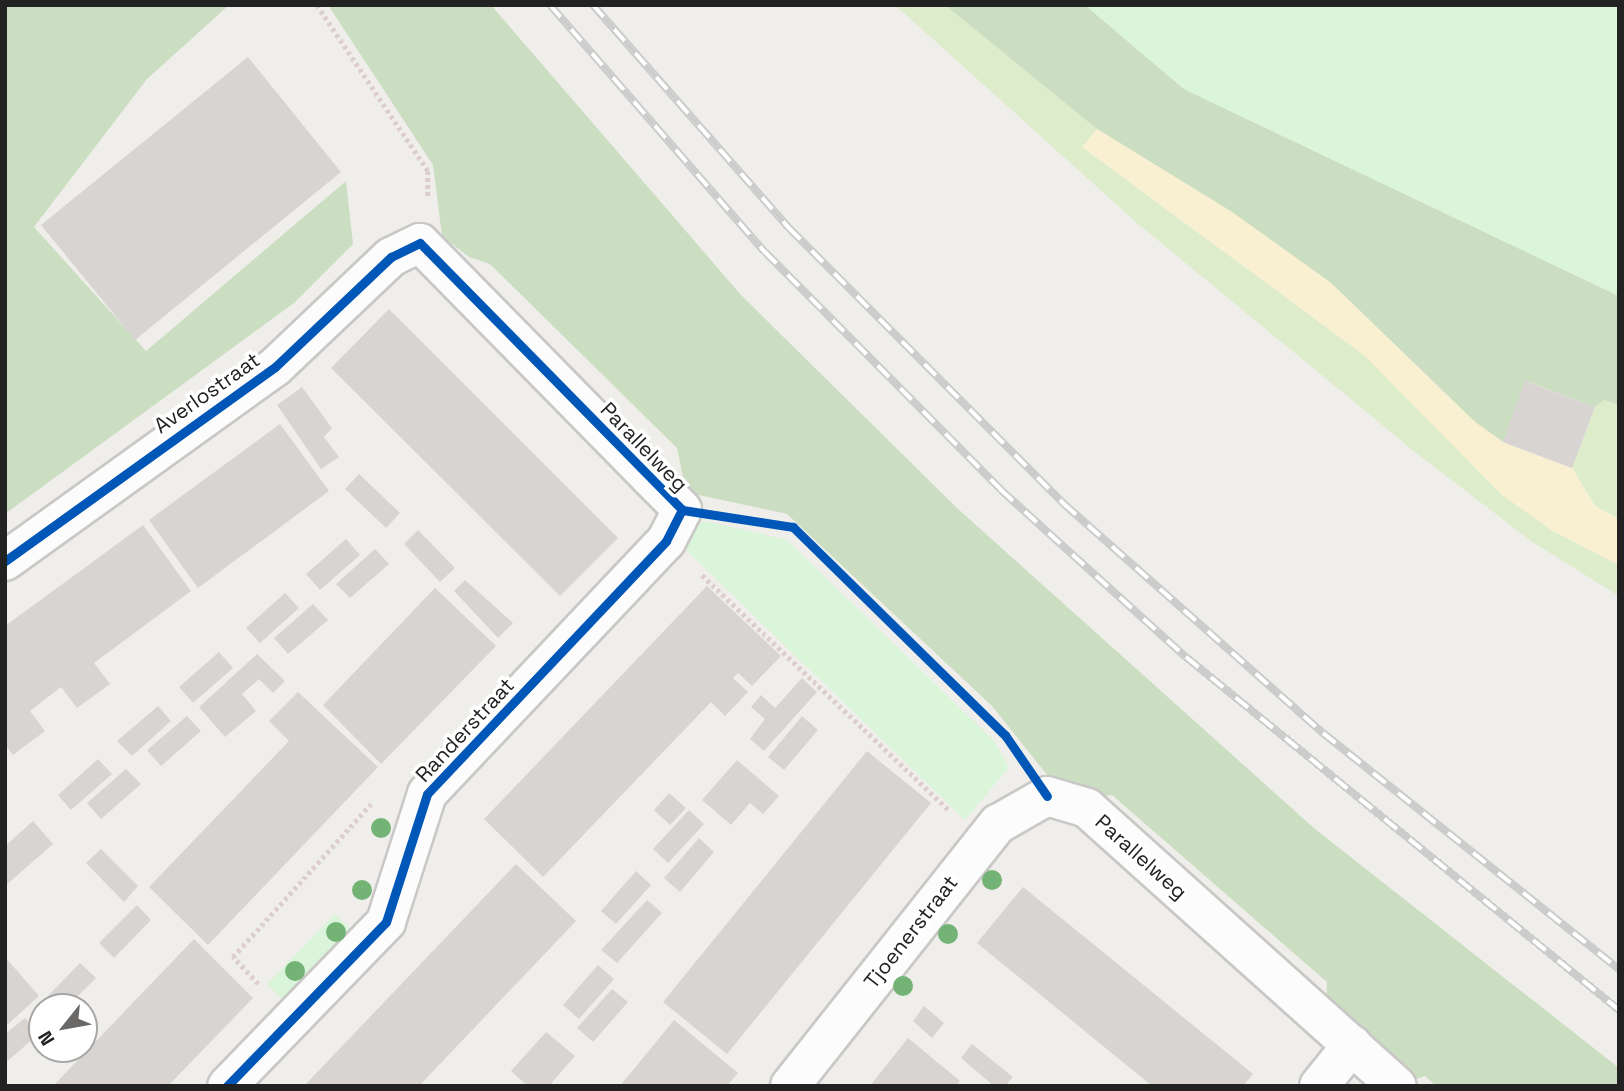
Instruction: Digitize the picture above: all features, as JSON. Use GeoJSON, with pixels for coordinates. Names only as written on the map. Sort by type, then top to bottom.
{"type":"FeatureCollection","features":[{"type":"Feature","properties":{"kind":"street","name":"Parallelweg"},"geometry":{"type":"LineString","coordinates":[[420,243],[674,526]]}},
{"type":"Feature","properties":{"kind":"street","name":"Averlostraat"},"geometry":{"type":"LineString","coordinates":[[5,561],[275,367],[391,257],[420,243]]}},
{"type":"Feature","properties":{"kind":"street","name":"Randerstraat"},"geometry":{"type":"LineString","coordinates":[[227,1086],[386,922],[427,794],[674,526]]}},
{"type":"Feature","properties":{"kind":"street","name":"Parallelweg"},"geometry":{"type":"LineString","coordinates":[[1047,796],[1087,808],[1397,1086]]}},
{"type":"Feature","properties":{"kind":"street","name":"Tjoenerstraat"},"geometry":{"type":"LineString","coordinates":[[790,1086],[983,842],[1016,809],[1047,796]]}},
{"type":"Feature","properties":{"kind":"street"},"geometry":{"type":"LineString","coordinates":[[1319,1086],[1352,1045]]}},
{"type":"Feature","properties":{"kind":"path"},"geometry":{"type":"LineString","coordinates":[[317,5],[428,171],[428,220],[420,243]]}},
{"type":"Feature","properties":{"kind":"path"},"geometry":{"type":"LineString","coordinates":[[674,526],[983,842]]}},
{"type":"Feature","properties":{"kind":"path"},"geometry":{"type":"LineString","coordinates":[[292,1019],[233,957],[381,792]]}},
{"type":"Feature","properties":{"kind":"green space"},"geometry":{"type":"Polygon","coordinates":[[[5,5],[229,5],[147,79],[34,227],[146,351],[346,181],[353,244],[294,303],[5,514],[5,5]]]}},
{"type":"Feature","properties":{"kind":"green space"},"geometry":{"type":"Polygon","coordinates":[[[328,5],[491,5],[741,295],[957,508],[1315,829],[1619,1068],[1619,1086],[1436,1086],[1425,1076],[1405,1083],[1326,1011],[1327,982],[1112,795],[1083,798],[1052,781],[992,706],[787,514],[694,494],[683,478],[677,448],[490,264],[469,257],[442,236],[433,165],[328,5]]]}},
{"type":"Feature","properties":{"kind":"green space"},"geometry":{"type":"Polygon","coordinates":[[[895,5],[945,5],[1097,129],[1083,148],[1364,355],[1501,494],[1551,530],[1619,565],[1619,596],[1534,543],[1421,457],[1137,223],[895,5]]]}},
{"type":"Feature","properties":{"kind":"green space"},"geometry":{"type":"Polygon","coordinates":[[[945,5],[1085,5],[1184,89],[1619,296],[1619,405],[1604,400],[1595,407],[1526,381],[1503,442],[1475,422],[1331,283],[1232,212],[1097,129],[945,5]]]}},
{"type":"Feature","properties":{"kind":"green space"},"geometry":{"type":"Polygon","coordinates":[[[1085,5],[1619,5],[1619,296],[1184,89],[1085,5]]]}},
{"type":"Feature","properties":{"kind":"green space"},"geometry":{"type":"Polygon","coordinates":[[[1604,400],[1619,405],[1619,519],[1595,506],[1572,468],[1595,407],[1604,400]]]}},
{"type":"Feature","properties":{"kind":"green space"},"geometry":{"type":"Polygon","coordinates":[[[706,521],[787,540],[995,742],[1009,767],[965,820],[683,547],[694,525],[706,521]]]}},
{"type":"Feature","properties":{"kind":"green space"},"geometry":{"type":"Polygon","coordinates":[[[335,914],[355,933],[288,1004],[267,984],[335,914]]]}},
{"type":"Feature","properties":{"kind":"sand"},"geometry":{"type":"Polygon","coordinates":[[[1097,129],[1232,212],[1331,283],[1475,422],[1503,442],[1572,468],[1595,506],[1619,519],[1619,565],[1551,530],[1501,494],[1364,355],[1082,147],[1097,129]]]}},
{"type":"Feature","properties":{"kind":"building"},"geometry":{"type":"Polygon","coordinates":[[[248,57],[341,172],[135,340],[41,225],[248,57]]]}},
{"type":"Feature","properties":{"kind":"building"},"geometry":{"type":"Polygon","coordinates":[[[389,309],[618,538],[560,596],[331,368],[389,309]]]}},
{"type":"Feature","properties":{"kind":"building"},"geometry":{"type":"Polygon","coordinates":[[[1525,381],[1595,407],[1572,468],[1503,442],[1525,381]]]}},
{"type":"Feature","properties":{"kind":"building"},"geometry":{"type":"Polygon","coordinates":[[[302,387],[332,428],[324,437],[339,457],[321,469],[277,405],[302,387]]]}},
{"type":"Feature","properties":{"kind":"building"},"geometry":{"type":"Polygon","coordinates":[[[280,424],[329,491],[198,588],[149,520],[280,424]]]}},
{"type":"Feature","properties":{"kind":"building"},"geometry":{"type":"Polygon","coordinates":[[[359,474],[400,513],[386,528],[345,489],[359,474]]]}},
{"type":"Feature","properties":{"kind":"building"},"geometry":{"type":"Polygon","coordinates":[[[143,525],[191,591],[94,663],[110,684],[77,708],[61,687],[30,711],[45,731],[13,755],[5,745],[5,626],[143,525]]]}},
{"type":"Feature","properties":{"kind":"building"},"geometry":{"type":"Polygon","coordinates":[[[418,530],[455,568],[440,582],[404,544],[418,530]]]}},
{"type":"Feature","properties":{"kind":"building"},"geometry":{"type":"Polygon","coordinates":[[[346,539],[360,555],[320,590],[306,574],[346,539]]]}},
{"type":"Feature","properties":{"kind":"building"},"geometry":{"type":"Polygon","coordinates":[[[375,549],[389,564],[350,598],[336,584],[375,549]]]}},
{"type":"Feature","properties":{"kind":"building"},"geometry":{"type":"Polygon","coordinates":[[[465,580],[513,623],[498,638],[454,591],[465,580]]]}},
{"type":"Feature","properties":{"kind":"building"},"geometry":{"type":"Polygon","coordinates":[[[707,586],[781,656],[752,686],[738,673],[733,678],[748,692],[725,716],[711,702],[543,877],[484,819],[707,586]]]}},
{"type":"Feature","properties":{"kind":"building"},"geometry":{"type":"Polygon","coordinates":[[[435,588],[496,646],[381,764],[323,705],[435,588]]]}},
{"type":"Feature","properties":{"kind":"building"},"geometry":{"type":"Polygon","coordinates":[[[285,593],[299,608],[260,643],[246,628],[285,593]]]}},
{"type":"Feature","properties":{"kind":"building"},"geometry":{"type":"Polygon","coordinates":[[[313,604],[328,620],[288,654],[274,638],[313,604]]]}},
{"type":"Feature","properties":{"kind":"building"},"geometry":{"type":"Polygon","coordinates":[[[219,652],[233,668],[193,703],[179,687],[219,652]]]}},
{"type":"Feature","properties":{"kind":"building"},"geometry":{"type":"Polygon","coordinates":[[[257,654],[285,681],[273,693],[259,679],[242,694],[256,711],[225,737],[199,707],[257,654]]]}},
{"type":"Feature","properties":{"kind":"building"},"geometry":{"type":"Polygon","coordinates":[[[802,678],[817,692],[764,751],[750,739],[765,719],[751,707],[761,695],[775,708],[802,678]]]}},
{"type":"Feature","properties":{"kind":"building"},"geometry":{"type":"Polygon","coordinates":[[[298,692],[378,767],[208,945],[149,887],[289,741],[269,721],[298,692]]]}},
{"type":"Feature","properties":{"kind":"building"},"geometry":{"type":"Polygon","coordinates":[[[158,706],[171,721],[132,756],[117,741],[158,706]]]}},
{"type":"Feature","properties":{"kind":"building"},"geometry":{"type":"Polygon","coordinates":[[[187,716],[201,731],[161,766],[147,750],[187,716]]]}},
{"type":"Feature","properties":{"kind":"building"},"geometry":{"type":"Polygon","coordinates":[[[802,716],[818,730],[784,770],[768,757],[802,716]]]}},
{"type":"Feature","properties":{"kind":"building"},"geometry":{"type":"Polygon","coordinates":[[[867,751],[931,803],[727,1054],[663,1002],[867,751]]]}},
{"type":"Feature","properties":{"kind":"building"},"geometry":{"type":"Polygon","coordinates":[[[98,759],[112,774],[71,810],[58,795],[98,759]]]}},
{"type":"Feature","properties":{"kind":"building"},"geometry":{"type":"Polygon","coordinates":[[[737,760],[779,796],[763,814],[750,803],[731,825],[702,800],[737,760]]]}},
{"type":"Feature","properties":{"kind":"building"},"geometry":{"type":"Polygon","coordinates":[[[126,769],[141,784],[101,819],[87,803],[126,769]]]}},
{"type":"Feature","properties":{"kind":"building"},"geometry":{"type":"Polygon","coordinates":[[[669,793],[686,808],[670,825],[654,810],[669,793]]]}},
{"type":"Feature","properties":{"kind":"building"},"geometry":{"type":"Polygon","coordinates":[[[689,810],[704,824],[668,863],[653,849],[689,810]]]}},
{"type":"Feature","properties":{"kind":"building"},"geometry":{"type":"Polygon","coordinates":[[[33,821],[53,844],[5,886],[5,846],[33,821]]]}},
{"type":"Feature","properties":{"kind":"building"},"geometry":{"type":"Polygon","coordinates":[[[699,838],[714,852],[680,892],[664,878],[699,838]]]}},
{"type":"Feature","properties":{"kind":"building"},"geometry":{"type":"Polygon","coordinates":[[[101,849],[138,886],[124,902],[86,863],[101,849]]]}},
{"type":"Feature","properties":{"kind":"building"},"geometry":{"type":"Polygon","coordinates":[[[516,864],[576,921],[419,1086],[304,1086],[516,864]]]}},
{"type":"Feature","properties":{"kind":"building"},"geometry":{"type":"Polygon","coordinates":[[[636,871],[651,885],[616,924],[601,911],[636,871]]]}},
{"type":"Feature","properties":{"kind":"building"},"geometry":{"type":"Polygon","coordinates":[[[1023,887],[1253,1074],[1243,1086],[1152,1086],[977,943],[1023,887]]]}},
{"type":"Feature","properties":{"kind":"building"},"geometry":{"type":"Polygon","coordinates":[[[647,900],[662,913],[617,963],[601,950],[647,900]]]}},
{"type":"Feature","properties":{"kind":"building"},"geometry":{"type":"Polygon","coordinates":[[[137,905],[151,920],[114,958],[99,943],[137,905]]]}},
{"type":"Feature","properties":{"kind":"building"},"geometry":{"type":"Polygon","coordinates":[[[194,939],[253,998],[168,1086],[53,1086],[75,1063],[98,1063],[98,1039],[194,939]]]}},
{"type":"Feature","properties":{"kind":"building"},"geometry":{"type":"Polygon","coordinates":[[[5,957],[36,993],[28,993],[28,1006],[5,1027],[5,957]]]}},
{"type":"Feature","properties":{"kind":"building"},"geometry":{"type":"Polygon","coordinates":[[[80,963],[96,978],[81,993],[51,993],[80,963]]]}},
{"type":"Feature","properties":{"kind":"building"},"geometry":{"type":"Polygon","coordinates":[[[598,965],[614,979],[579,1019],[563,1005],[598,965]]]}},
{"type":"Feature","properties":{"kind":"building"},"geometry":{"type":"Polygon","coordinates":[[[612,989],[628,1002],[593,1042],[577,1028],[612,989]]]}},
{"type":"Feature","properties":{"kind":"building"},"geometry":{"type":"Polygon","coordinates":[[[924,1006],[944,1023],[932,1038],[913,1021],[924,1006]]]}},
{"type":"Feature","properties":{"kind":"building"},"geometry":{"type":"Polygon","coordinates":[[[25,1018],[28,1021],[28,1043],[5,1063],[5,1034],[25,1018]]]}},
{"type":"Feature","properties":{"kind":"building"},"geometry":{"type":"Polygon","coordinates":[[[674,1020],[738,1073],[727,1086],[620,1086],[674,1020]]]}},
{"type":"Feature","properties":{"kind":"building"},"geometry":{"type":"Polygon","coordinates":[[[546,1032],[575,1056],[549,1086],[528,1086],[511,1071],[546,1032]]]}},
{"type":"Feature","properties":{"kind":"building"},"geometry":{"type":"Polygon","coordinates":[[[908,1038],[960,1081],[956,1086],[870,1086],[908,1038]]]}},
{"type":"Feature","properties":{"kind":"building"},"geometry":{"type":"Polygon","coordinates":[[[972,1044],[1013,1077],[1005,1086],[994,1086],[961,1058],[972,1044]]]}},
{"type":"Feature","properties":{"kind":"railway"},"geometry":{"type":"LineString","coordinates":[[550,5],[765,252],[1001,490],[1186,657],[1619,1010]]}},
{"type":"Feature","properties":{"kind":"railway"},"geometry":{"type":"LineString","coordinates":[[593,5],[789,228],[1064,504],[1323,733],[1619,969]]}},
{"type":"Feature","properties":{"kind":"cycle path"},"geometry":{"type":"LineString","coordinates":[[5,561],[275,367],[391,257],[420,243],[682,510],[793,527],[1005,735],[1047,796]]}},
{"type":"Feature","properties":{"kind":"cycle path"},"geometry":{"type":"LineString","coordinates":[[227,1086],[386,922],[427,794],[666,541],[682,510]]}}]}
